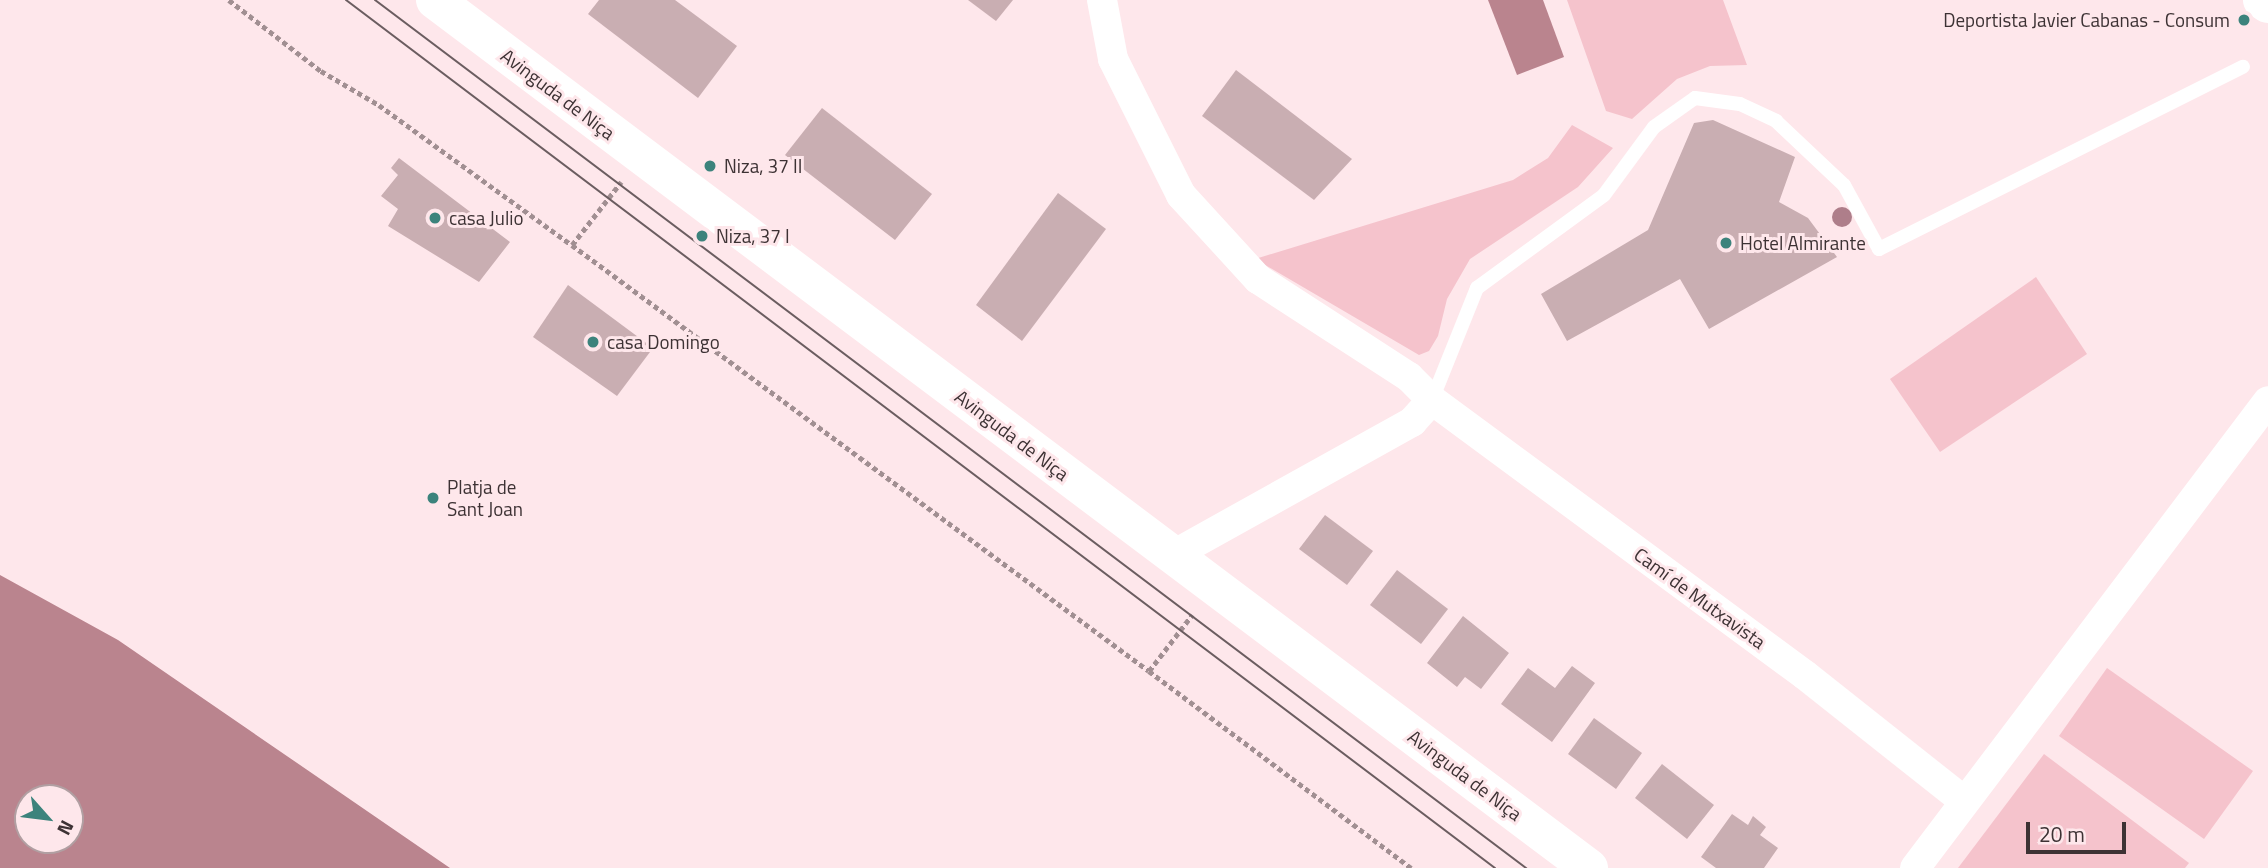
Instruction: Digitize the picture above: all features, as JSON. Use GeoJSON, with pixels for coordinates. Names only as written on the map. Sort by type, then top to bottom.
{"type":"FeatureCollection","features":[{"type":"Feature","properties":{"kind":"street","name":"Avinguda de Niça"},"geometry":{"type":"LineString","coordinates":[[435,0],[1590,868]]}},
{"type":"Feature","properties":{"kind":"street","name":"Camí de Mutxavista"},"geometry":{"type":"LineString","coordinates":[[1102,0],[1113,59],[1181,195],[1258,279],[1409,377],[1432,400],[1805,675],[1964,801]]}},
{"type":"Feature","properties":{"kind":"street"},"geometry":{"type":"LineString","coordinates":[[2262,0],[2268,4]]}},
{"type":"Feature","properties":{"kind":"street"},"geometry":{"type":"LineString","coordinates":[[1173,555],[1412,422],[1432,400]]}},
{"type":"Feature","properties":{"kind":"street"},"geometry":{"type":"LineString","coordinates":[[1915,868],[2268,401]]}},
{"type":"Feature","properties":{"kind":"lane"},"geometry":{"type":"LineString","coordinates":[[1432,400],[1477,288],[1604,195],[1654,127],[1695,98],[1740,104],[1776,121],[1844,185],[1878,249],[2243,67]]}},
{"type":"Feature","properties":{"kind":"path"},"geometry":{"type":"LineString","coordinates":[[229,0],[321,71],[379,105],[572,245],[1411,868]]}},
{"type":"Feature","properties":{"kind":"path"},"geometry":{"type":"LineString","coordinates":[[572,245],[640,156]]}},
{"type":"Feature","properties":{"kind":"path"},"geometry":{"type":"LineString","coordinates":[[1149,671],[1215,587]]}},
{"type":"Feature","properties":{"kind":"shaded area"},"geometry":{"type":"Polygon","coordinates":[[[1488,0],[1543,0],[1564,57],[1517,75],[1488,0]]]}},
{"type":"Feature","properties":{"kind":"shaded area"},"geometry":{"type":"Polygon","coordinates":[[[1567,0],[1723,0],[1747,65],[1710,66],[1677,79],[1632,119],[1606,111],[1567,0]]]}},
{"type":"Feature","properties":{"kind":"shaded area"},"geometry":{"type":"Polygon","coordinates":[[[1572,125],[1613,148],[1578,187],[1470,259],[1447,299],[1438,336],[1429,351],[1419,355],[1255,259],[1513,180],[1548,158],[1572,125]]]}},
{"type":"Feature","properties":{"kind":"shaded area"},"geometry":{"type":"Polygon","coordinates":[[[2036,277],[2087,354],[1940,452],[1890,379],[2036,277]]]}},
{"type":"Feature","properties":{"kind":"shaded area"},"geometry":{"type":"Polygon","coordinates":[[[0,575],[118,640],[450,868],[0,868],[0,575]]]}},
{"type":"Feature","properties":{"kind":"shaded area"},"geometry":{"type":"Polygon","coordinates":[[[2107,668],[2253,771],[2204,839],[2059,736],[2107,668]]]}},
{"type":"Feature","properties":{"kind":"shaded area"},"geometry":{"type":"Polygon","coordinates":[[[2044,754],[2189,863],[2185,868],[1958,868],[2044,754]]]}},
{"type":"Feature","properties":{"kind":"building"},"geometry":{"type":"Polygon","coordinates":[[[599,0],[675,0],[737,46],[698,98],[588,14],[599,0]]]}},
{"type":"Feature","properties":{"kind":"building"},"geometry":{"type":"Polygon","coordinates":[[[968,0],[1013,0],[996,21],[968,0]]]}},
{"type":"Feature","properties":{"kind":"building"},"geometry":{"type":"Polygon","coordinates":[[[1236,70],[1352,159],[1314,200],[1202,116],[1236,70]]]}},
{"type":"Feature","properties":{"kind":"building"},"geometry":{"type":"Polygon","coordinates":[[[822,108],[932,194],[895,240],[785,155],[822,108]]]}},
{"type":"Feature","properties":{"kind":"building","name":"Hotel Almirante"},"geometry":{"type":"Polygon","coordinates":[[[1713,120],[1795,157],[1779,202],[1808,218],[1837,257],[1709,329],[1680,279],[1567,341],[1541,294],[1648,230],[1694,123],[1713,120]]]}},
{"type":"Feature","properties":{"kind":"building","name":"casa Julio"},"geometry":{"type":"Polygon","coordinates":[[[399,158],[510,242],[479,282],[388,226],[398,209],[381,196],[398,175],[391,168],[399,158]]]}},
{"type":"Feature","properties":{"kind":"building"},"geometry":{"type":"Polygon","coordinates":[[[1058,193],[1106,229],[1022,341],[976,305],[1058,193]]]}},
{"type":"Feature","properties":{"kind":"building","name":"casa Domingo"},"geometry":{"type":"Polygon","coordinates":[[[568,285],[653,348],[617,396],[533,337],[568,285]]]}},
{"type":"Feature","properties":{"kind":"building"},"geometry":{"type":"Polygon","coordinates":[[[1325,515],[1373,551],[1347,585],[1299,549],[1325,515]]]}},
{"type":"Feature","properties":{"kind":"building"},"geometry":{"type":"Polygon","coordinates":[[[1397,570],[1448,609],[1421,644],[1370,605],[1397,570]]]}},
{"type":"Feature","properties":{"kind":"building"},"geometry":{"type":"Polygon","coordinates":[[[1463,616],[1509,653],[1481,689],[1465,677],[1457,687],[1427,663],[1463,616]]]}},
{"type":"Feature","properties":{"kind":"building"},"geometry":{"type":"Polygon","coordinates":[[[1572,666],[1595,683],[1552,742],[1501,704],[1528,668],[1555,688],[1572,666]]]}},
{"type":"Feature","properties":{"kind":"building"},"geometry":{"type":"Polygon","coordinates":[[[1594,718],[1642,753],[1616,789],[1568,754],[1594,718]]]}},
{"type":"Feature","properties":{"kind":"building"},"geometry":{"type":"Polygon","coordinates":[[[1662,764],[1714,805],[1687,839],[1635,798],[1662,764]]]}},
{"type":"Feature","properties":{"kind":"building"},"geometry":{"type":"Polygon","coordinates":[[[1732,814],[1748,825],[1753,816],[1766,827],[1760,835],[1778,848],[1764,868],[1716,868],[1701,857],[1732,814]]]}},
{"type":"Feature","properties":{"kind":"tram line"},"geometry":{"type":"LineString","coordinates":[[346,0],[1495,868]]}},
{"type":"Feature","properties":{"kind":"tram line"},"geometry":{"type":"LineString","coordinates":[[375,0],[1526,868]]}},
{"type":"Feature","properties":{"kind":"place","name":"Deportista Javier Cabanas - Consum"},"geometry":{"type":"Point","coordinates":[2244,20]}},
{"type":"Feature","properties":{"kind":"place","name":"Niza, 37 II"},"geometry":{"type":"Point","coordinates":[710,166]}},
{"type":"Feature","properties":{"kind":"place","name":"casa Julio"},"geometry":{"type":"Point","coordinates":[435,218]}},
{"type":"Feature","properties":{"kind":"place","name":"Niza, 37 I"},"geometry":{"type":"Point","coordinates":[702,236]}},
{"type":"Feature","properties":{"kind":"place","name":"Hotel Almirante"},"geometry":{"type":"Point","coordinates":[1726,243]}},
{"type":"Feature","properties":{"kind":"place","name":"casa Domingo"},"geometry":{"type":"Point","coordinates":[593,342]}},
{"type":"Feature","properties":{"kind":"place","name":"Platja de Sant Joan"},"geometry":{"type":"Point","coordinates":[433,498]}}]}
